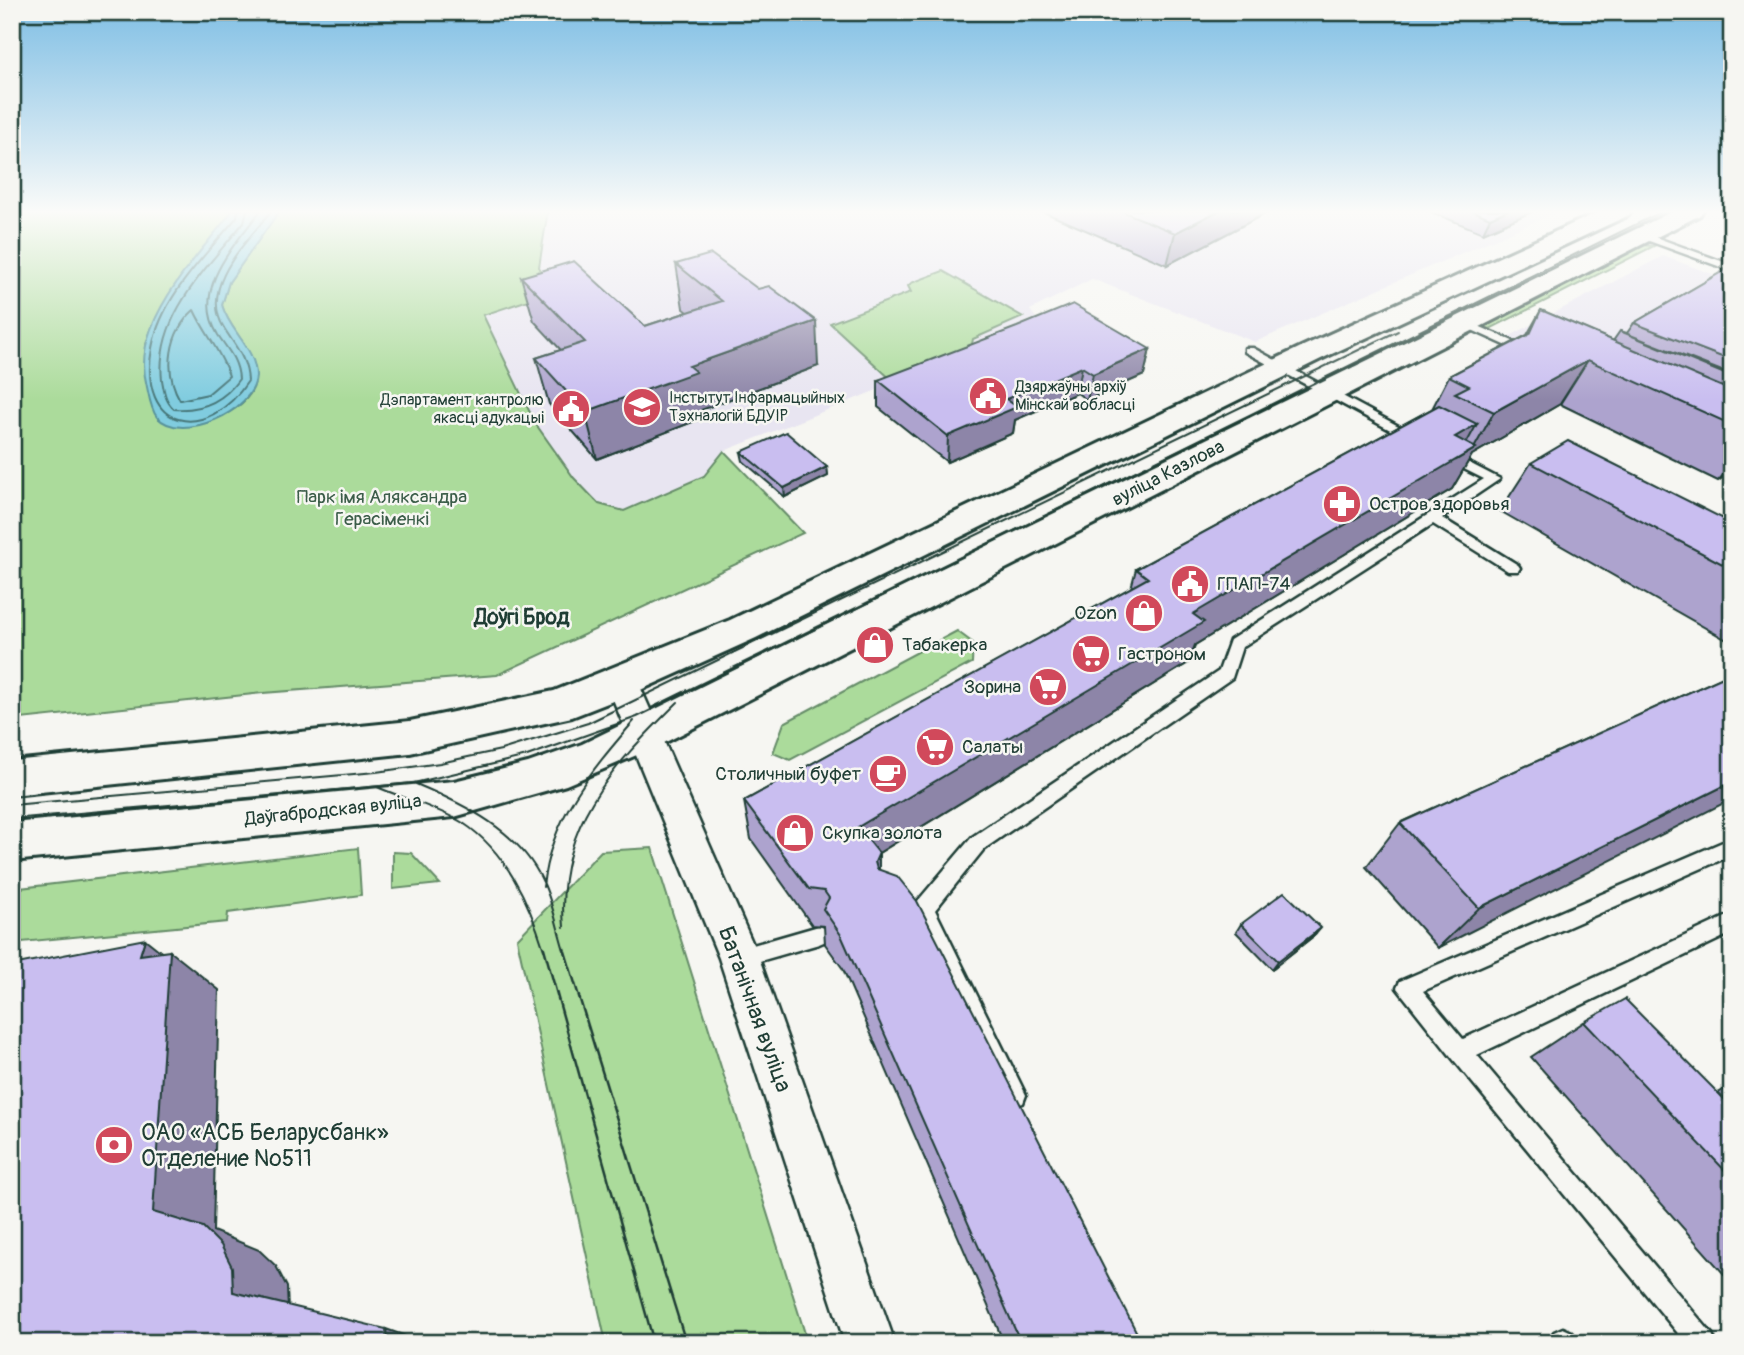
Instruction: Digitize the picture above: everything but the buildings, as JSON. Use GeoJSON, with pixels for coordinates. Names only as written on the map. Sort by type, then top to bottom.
{"type":"FeatureCollection","features":[{"type":"Feature","properties":{"kind":"main road"},"geometry":{"type":"LineString","coordinates":[[12,778],[410,737],[558,706],[622,682],[743,629],[1281,367],[1484,273]]}},
{"type":"Feature","properties":{"kind":"main road","name":"вуліца Казлова"},"geometry":{"type":"LineString","coordinates":[[644,735],[1566,273]]}},
{"type":"Feature","properties":{"kind":"main road","name":"Даўгабродская вуліца"},"geometry":{"type":"LineString","coordinates":[[12,842],[454,799],[516,786],[566,771],[644,735]]}},
{"type":"Feature","properties":{"kind":"street","name":"Батанічная вуліца"},"geometry":{"type":"LineString","coordinates":[[622,682],[739,958],[870,1343]]}},
{"type":"Feature","properties":{"kind":"lane"},"geometry":{"type":"LineString","coordinates":[[1721,283],[1732,276]]}},
{"type":"Feature","properties":{"kind":"lane"},"geometry":{"type":"LineString","coordinates":[[1467,324],[1541,358]]}},
{"type":"Feature","properties":{"kind":"lane"},"geometry":{"type":"LineString","coordinates":[[1021,1107],[918,907],[978,843],[1226,674],[1235,644],[1434,520],[1494,479],[1249,350]]}},
{"type":"Feature","properties":{"kind":"lane"},"geometry":{"type":"LineString","coordinates":[[1434,520],[1513,568]]}},
{"type":"Feature","properties":{"kind":"lane"},"geometry":{"type":"LineString","coordinates":[[1703,1343],[1407,988],[1732,846]]}},
{"type":"Feature","properties":{"kind":"lane"},"geometry":{"type":"LineString","coordinates":[[1460,1052],[1732,923]]}},
{"type":"Feature","properties":{"kind":"lane"},"geometry":{"type":"LineString","coordinates":[[739,958],[819,934]]}},
{"type":"Feature","properties":{"kind":"shaded area"},"geometry":{"type":"Polygon","coordinates":[[[542,273],[1415,273],[1255,342],[1092,279],[1030,310],[1036,318],[975,342],[970,353],[724,451],[704,476],[623,511],[599,504],[574,478],[535,423],[483,315],[553,292],[542,273]]]}},
{"type":"Feature","properties":{"kind":"shaded area"},"geometry":{"type":"Polygon","coordinates":[[[1630,273],[1729,273],[1732,436],[1508,337],[1630,273]]]}},
{"type":"Feature","properties":{"kind":"green space","name":"Парк імя Аляксандра Герасіменкі"},"geometry":{"type":"Polygon","coordinates":[[[12,273],[186,273],[167,299],[146,344],[159,419],[187,424],[220,417],[247,398],[254,386],[255,372],[250,354],[222,305],[229,282],[235,273],[542,273],[553,292],[483,315],[535,423],[574,478],[599,504],[624,511],[704,476],[724,451],[803,533],[497,675],[263,693],[12,720],[12,273]]]}},
{"type":"Feature","properties":{"kind":"green space"},"geometry":{"type":"Polygon","coordinates":[[[937,273],[947,273],[1023,317],[973,339],[970,353],[894,382],[830,323],[911,292],[908,286],[937,273]]]}},
{"type":"Feature","properties":{"kind":"green space"},"geometry":{"type":"Polygon","coordinates":[[[1586,273],[1600,273],[1490,329],[1482,325],[1586,273]]]}},
{"type":"Feature","properties":{"kind":"green space"},"geometry":{"type":"Polygon","coordinates":[[[957,631],[973,643],[972,663],[790,760],[773,753],[784,723],[957,631]]]}},
{"type":"Feature","properties":{"kind":"green space"},"geometry":{"type":"Polygon","coordinates":[[[358,848],[361,895],[228,913],[227,922],[12,943],[12,889],[358,848]]]}},
{"type":"Feature","properties":{"kind":"green space"},"geometry":{"type":"Polygon","coordinates":[[[652,848],[808,1343],[606,1343],[517,939],[601,851],[652,848]]]}},
{"type":"Feature","properties":{"kind":"green space"},"geometry":{"type":"Polygon","coordinates":[[[393,852],[411,853],[440,884],[393,889],[393,852]]]}},
{"type":"Feature","properties":{"kind":"water"},"geometry":{"type":"Polygon","coordinates":[[[183,273],[235,273],[229,282],[222,305],[252,357],[256,376],[252,389],[231,411],[215,420],[182,427],[168,424],[153,411],[144,365],[145,350],[158,313],[183,273]]]}},
{"type":"Feature","properties":{"kind":"tram line"},"geometry":{"type":"LineString","coordinates":[[12,819],[414,783],[527,756],[637,717],[1537,273]]}},
{"type":"Feature","properties":{"kind":"tram line"},"geometry":{"type":"LineString","coordinates":[[12,805],[376,772],[440,763],[501,750],[588,723],[1398,331]]}},
{"type":"Feature","properties":{"kind":"tram line"},"geometry":{"type":"LineString","coordinates":[[564,927],[564,891],[569,859],[578,829],[610,776],[678,702]]}},
{"type":"Feature","properties":{"kind":"tram line"},"geometry":{"type":"LineString","coordinates":[[544,883],[554,839],[575,797],[634,721]]}},
{"type":"Feature","properties":{"kind":"tram line"},"geometry":{"type":"LineString","coordinates":[[416,784],[489,821],[520,848],[544,883]]}},
{"type":"Feature","properties":{"kind":"tram line"},"geometry":{"type":"LineString","coordinates":[[377,787],[443,812],[463,823],[492,848],[523,896],[544,950]]}},
{"type":"Feature","properties":{"kind":"tram line"},"geometry":{"type":"LineString","coordinates":[[544,883],[564,950]]}},
{"type":"Feature","properties":{"kind":"tram line"},"geometry":{"type":"LineString","coordinates":[[544,948],[654,1343]]}},
{"type":"Feature","properties":{"kind":"tram line"},"geometry":{"type":"LineString","coordinates":[[564,948],[686,1343]]}},
{"type":"Feature","properties":{"kind":"place","name":"Дзяржаўны архіў Мінскай вобласці"},"geometry":{"type":"Point","coordinates":[988,396]}},
{"type":"Feature","properties":{"kind":"place","name":"Інстытут Інфармацыйных Тэхналогій БДУІР"},"geometry":{"type":"Point","coordinates":[642,407]}},
{"type":"Feature","properties":{"kind":"place","name":"Дэпартамент кантролю якасці адукацыі"},"geometry":{"type":"Point","coordinates":[571,409]}},
{"type":"Feature","properties":{"kind":"place","name":"Остров здоровья"},"geometry":{"type":"Point","coordinates":[1342,504]}},
{"type":"Feature","properties":{"kind":"place","name":"ГПАП-74"},"geometry":{"type":"Point","coordinates":[1190,584]}},
{"type":"Feature","properties":{"kind":"place","name":"Ozon"},"geometry":{"type":"Point","coordinates":[1144,613]}},
{"type":"Feature","properties":{"kind":"place","name":"Табакерка"},"geometry":{"type":"Point","coordinates":[875,645]}},
{"type":"Feature","properties":{"kind":"place","name":"Гастроном"},"geometry":{"type":"Point","coordinates":[1091,654]}},
{"type":"Feature","properties":{"kind":"place","name":"Зорина"},"geometry":{"type":"Point","coordinates":[1048,687]}},
{"type":"Feature","properties":{"kind":"place","name":"Салаты"},"geometry":{"type":"Point","coordinates":[935,747]}},
{"type":"Feature","properties":{"kind":"place","name":"Столичный буфет"},"geometry":{"type":"Point","coordinates":[888,774]}},
{"type":"Feature","properties":{"kind":"place","name":"Скупка золота"},"geometry":{"type":"Point","coordinates":[795,833]}},
{"type":"Feature","properties":{"kind":"place","name":"ОАО «АСБ Беларусбанк» Отделение №511"},"geometry":{"type":"Point","coordinates":[114,1145]}},
{"type":"Feature","properties":{"kind":"district","name":"Доўгі Брод"},"geometry":{"type":"Point","coordinates":[522,617]}}]}
